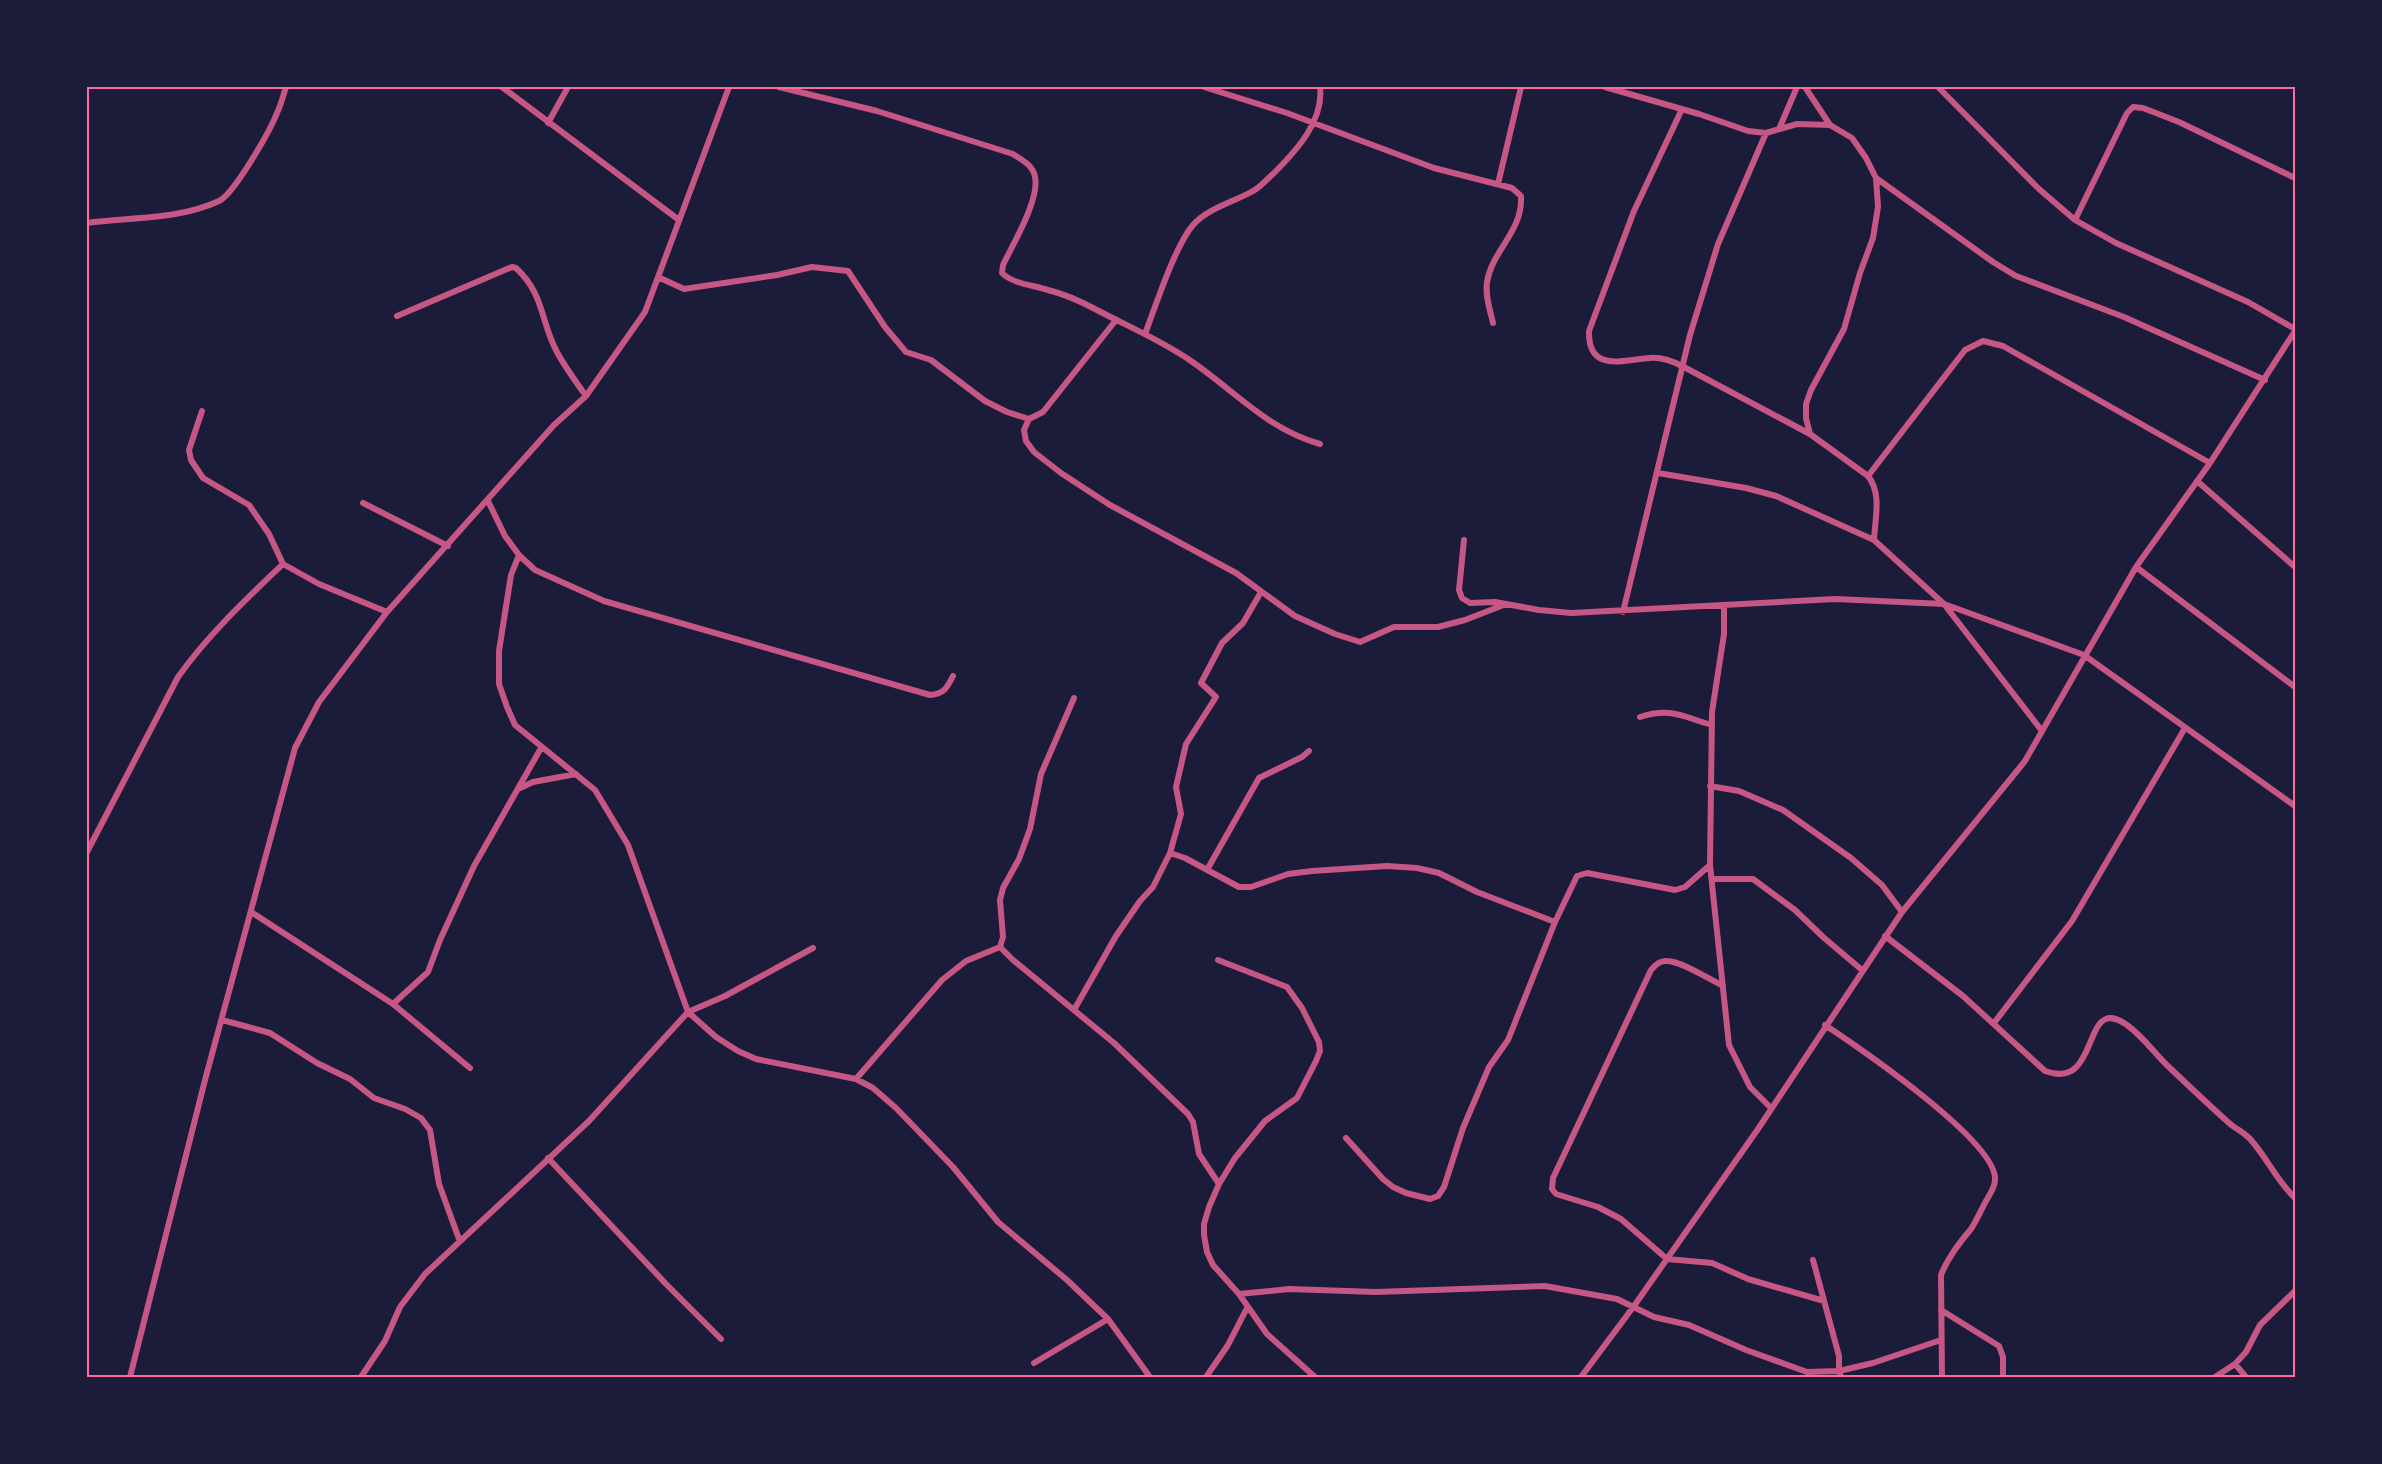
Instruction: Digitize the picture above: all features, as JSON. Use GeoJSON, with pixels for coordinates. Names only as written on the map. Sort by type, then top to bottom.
{"type":"FeatureCollection","features":[{"type":"Feature","properties":{"kind":"street"},"geometry":{"type":"LineString","coordinates":[[87,223],[159,217],[221,200],[232,189],[266,135],[277,114],[286,87]]}},
{"type":"Feature","properties":{"kind":"street"},"geometry":{"type":"LineString","coordinates":[[502,87],[679,220]]}},
{"type":"Feature","properties":{"kind":"street"},"geometry":{"type":"LineString","coordinates":[[548,123],[568,87]]}},
{"type":"Feature","properties":{"kind":"street"},"geometry":{"type":"LineString","coordinates":[[130,1377],[158,1262],[296,748],[319,702],[387,612],[554,425],[586,396],[645,312],[729,87]]}},
{"type":"Feature","properties":{"kind":"street"},"geometry":{"type":"LineString","coordinates":[[779,87],[877,111],[1013,154],[1027,163],[1035,176],[1035,196],[1003,265],[1002,273],[1007,279],[1080,301],[1145,334],[1190,360],[1278,428],[1296,437],[1320,444]]}},
{"type":"Feature","properties":{"kind":"street"},"geometry":{"type":"LineString","coordinates":[[1204,87],[1287,113],[1434,168],[1512,188],[1521,196],[1521,208],[1517,223],[1491,269],[1487,282],[1487,300],[1493,323]]}},
{"type":"Feature","properties":{"kind":"street"},"geometry":{"type":"LineString","coordinates":[[1145,334],[1183,240],[1194,224],[1210,212],[1256,190],[1293,154],[1313,123],[1321,93],[1320,87]]}},
{"type":"Feature","properties":{"kind":"street"},"geometry":{"type":"LineString","coordinates":[[1498,184],[1521,87]]}},
{"type":"Feature","properties":{"kind":"street"},"geometry":{"type":"LineString","coordinates":[[1605,87],[1748,131],[1766,133],[1797,124],[1830,125]]}},
{"type":"Feature","properties":{"kind":"street"},"geometry":{"type":"LineString","coordinates":[[1779,129],[1797,87]]}},
{"type":"Feature","properties":{"kind":"street"},"geometry":{"type":"LineString","coordinates":[[1804,87],[1830,125],[1852,138],[1876,178],[1993,262],[2016,276],[2124,317],[2265,380]]}},
{"type":"Feature","properties":{"kind":"street"},"geometry":{"type":"LineString","coordinates":[[1581,1377],[1667,1259],[1902,912],[2025,761],[2136,567],[2210,463],[2295,330],[2248,302],[2116,243],[2075,220],[2039,189],[1938,87]]}},
{"type":"Feature","properties":{"kind":"street"},"geometry":{"type":"LineString","coordinates":[[2075,220],[2127,113],[2133,107],[2143,108],[2179,122],[2295,178]]}},
{"type":"Feature","properties":{"kind":"street"},"geometry":{"type":"LineString","coordinates":[[1682,109],[1634,211],[1588,331],[1588,341],[1593,353],[1605,361],[1617,363],[1663,358],[1810,435],[1868,476],[1876,492],[1874,540]]}},
{"type":"Feature","properties":{"kind":"street"},"geometry":{"type":"LineString","coordinates":[[1623,612],[1682,366],[1718,244],[1766,133]]}},
{"type":"Feature","properties":{"kind":"street"},"geometry":{"type":"LineString","coordinates":[[1810,435],[1806,404],[1811,390],[1844,329],[1873,238],[1878,207],[1876,178]]}},
{"type":"Feature","properties":{"kind":"street"},"geometry":{"type":"LineString","coordinates":[[397,316],[512,267],[516,268],[540,299],[557,353],[586,396]]}},
{"type":"Feature","properties":{"kind":"street"},"geometry":{"type":"LineString","coordinates":[[658,277],[684,289],[812,267],[848,272],[885,327],[906,352],[931,360],[985,401],[1007,412],[1029,418],[1043,412],[1116,320]]}},
{"type":"Feature","properties":{"kind":"street"},"geometry":{"type":"LineString","coordinates":[[1868,476],[1965,350],[1983,341],[2003,346],[2210,463]]}},
{"type":"Feature","properties":{"kind":"street"},"geometry":{"type":"LineString","coordinates":[[202,411],[189,450],[191,460],[203,478],[249,505],[269,534],[283,564],[319,584],[387,612]]}},
{"type":"Feature","properties":{"kind":"street"},"geometry":{"type":"LineString","coordinates":[[1029,418],[1024,430],[1026,441],[1034,452],[1061,473],[1110,505],[1236,573],[1310,624],[1360,642],[1394,627],[1438,627],[1465,620],[1507,604]]}},
{"type":"Feature","properties":{"kind":"street"},"geometry":{"type":"LineString","coordinates":[[1658,473],[1746,488],[1776,496],[1874,540],[1944,604],[2042,731]]}},
{"type":"Feature","properties":{"kind":"street"},"geometry":{"type":"LineString","coordinates":[[2197,481],[2295,567]]}},
{"type":"Feature","properties":{"kind":"street"},"geometry":{"type":"LineString","coordinates":[[488,501],[505,536],[519,555],[535,570],[604,601],[930,695],[939,695],[945,690],[953,676]]}},
{"type":"Feature","properties":{"kind":"street"},"geometry":{"type":"LineString","coordinates":[[363,503],[448,546]]}},
{"type":"Feature","properties":{"kind":"street"},"geometry":{"type":"LineString","coordinates":[[1464,540],[1459,590],[1462,598],[1470,603],[1507,604],[1571,613],[1835,599],[1944,604],[2084,655],[2295,806]]}},
{"type":"Feature","properties":{"kind":"street"},"geometry":{"type":"LineString","coordinates":[[519,555],[511,575],[499,651],[499,684],[515,725],[595,790],[628,845],[688,1012],[716,1037],[756,1059],[856,1079],[873,1088],[896,1108],[953,1167],[998,1222],[1067,1280],[1108,1319],[1150,1377]]}},
{"type":"Feature","properties":{"kind":"street"},"geometry":{"type":"LineString","coordinates":[[87,852],[178,677],[220,624],[283,564]]}},
{"type":"Feature","properties":{"kind":"street"},"geometry":{"type":"LineString","coordinates":[[2136,567],[2295,687]]}},
{"type":"Feature","properties":{"kind":"street"},"geometry":{"type":"LineString","coordinates":[[1074,1010],[1116,936],[1140,901],[1154,887],[1170,852],[1180,814],[1176,787],[1186,744],[1216,697],[1201,683],[1222,643],[1243,622],[1261,592]]}},
{"type":"Feature","properties":{"kind":"street"},"geometry":{"type":"LineString","coordinates":[[1724,605],[1724,634],[1712,725],[1710,865],[1729,1045],[1750,1087],[1771,1108]]}},
{"type":"Feature","properties":{"kind":"street"},"geometry":{"type":"LineString","coordinates":[[1000,947],[1003,937],[1000,900],[1003,888],[1019,859],[1030,829],[1041,774],[1074,698]]}},
{"type":"Feature","properties":{"kind":"street"},"geometry":{"type":"LineString","coordinates":[[1641,717],[1655,712],[1674,712],[1712,725]]}},
{"type":"Feature","properties":{"kind":"street"},"geometry":{"type":"LineString","coordinates":[[1994,1023],[2072,921],[2185,728]]}},
{"type":"Feature","properties":{"kind":"street"},"geometry":{"type":"LineString","coordinates":[[393,1004],[428,972],[474,866],[541,748]]}},
{"type":"Feature","properties":{"kind":"street"},"geometry":{"type":"LineString","coordinates":[[1207,870],[1259,778],[1302,757],[1309,751]]}},
{"type":"Feature","properties":{"kind":"street"},"geometry":{"type":"LineString","coordinates":[[518,789],[533,782],[576,774]]}},
{"type":"Feature","properties":{"kind":"street"},"geometry":{"type":"LineString","coordinates":[[1710,786],[1739,791],[1783,810],[1851,858],[1882,885],[1902,912]]}},
{"type":"Feature","properties":{"kind":"street"},"geometry":{"type":"LineString","coordinates":[[1170,852],[1239,886],[1251,887],[1296,873],[1387,866],[1417,867],[1438,873],[1477,892],[1555,922]]}},
{"type":"Feature","properties":{"kind":"street"},"geometry":{"type":"LineString","coordinates":[[1346,1138],[1383,1179],[1393,1186],[1406,1193],[1430,1199],[1438,1196],[1444,1187],[1463,1128],[1489,1067],[1508,1040],[1555,922],[1577,876],[1587,873],[1665,890],[1675,890],[1685,887],[1710,865]]}},
{"type":"Feature","properties":{"kind":"street"},"geometry":{"type":"LineString","coordinates":[[1712,879],[1753,879],[1796,910],[1823,937],[1862,970]]}},
{"type":"Feature","properties":{"kind":"street"},"geometry":{"type":"LineString","coordinates":[[251,912],[393,1004],[470,1068]]}},
{"type":"Feature","properties":{"kind":"street"},"geometry":{"type":"LineString","coordinates":[[1885,936],[1994,1023],[2045,1071],[2066,1074],[2074,1068],[2088,1049],[2103,1020],[2117,1019],[2146,1041],[2169,1068],[2249,1138],[2295,1198]]}},
{"type":"Feature","properties":{"kind":"street"},"geometry":{"type":"LineString","coordinates":[[1000,947],[1130,1057],[1188,1114],[1193,1122],[1199,1154],[1219,1184]]}},
{"type":"Feature","properties":{"kind":"street"},"geometry":{"type":"LineString","coordinates":[[856,1079],[942,980],[966,961],[1000,947]]}},
{"type":"Feature","properties":{"kind":"street"},"geometry":{"type":"LineString","coordinates":[[361,1377],[385,1341],[400,1306],[425,1274],[459,1239],[589,1121],[688,1012],[724,996],[813,948]]}},
{"type":"Feature","properties":{"kind":"street"},"geometry":{"type":"LineString","coordinates":[[1218,960],[1287,987],[1302,1008],[1319,1042],[1320,1051],[1297,1098],[1264,1121],[1243,1145],[1219,1184],[1204,1224],[1207,1252],[1213,1265],[1239,1294],[1267,1334],[1315,1377]]}},
{"type":"Feature","properties":{"kind":"street"},"geometry":{"type":"LineString","coordinates":[[1723,986],[1675,962],[1665,960],[1651,970],[1553,1178],[1552,1189],[1556,1194],[1598,1207],[1621,1220],[1667,1259],[1712,1263],[1748,1279],[1824,1301]]}},
{"type":"Feature","properties":{"kind":"street"},"geometry":{"type":"LineString","coordinates":[[222,1020],[270,1033],[317,1063],[350,1079],[374,1098],[421,1118],[430,1130],[439,1184],[459,1239]]}},
{"type":"Feature","properties":{"kind":"street"},"geometry":{"type":"LineString","coordinates":[[1825,1025],[1924,1097],[1988,1158],[1994,1170],[1993,1188],[1972,1227],[1946,1262],[1941,1275],[1942,1377]]}},
{"type":"Feature","properties":{"kind":"street"},"geometry":{"type":"LineString","coordinates":[[548,1158],[721,1339]]}},
{"type":"Feature","properties":{"kind":"street"},"geometry":{"type":"LineString","coordinates":[[1813,1260],[1839,1356],[1840,1374]]}},
{"type":"Feature","properties":{"kind":"street"},"geometry":{"type":"LineString","coordinates":[[1239,1294],[1289,1289],[1376,1292],[1545,1286],[1572,1289],[1617,1299],[1654,1317],[1689,1325],[1746,1350],[1807,1372],[1840,1374],[1941,1340]]}},
{"type":"Feature","properties":{"kind":"street"},"geometry":{"type":"LineString","coordinates":[[2215,1377],[2235,1364],[2246,1352],[2264,1320],[2295,1291]]}},
{"type":"Feature","properties":{"kind":"street"},"geometry":{"type":"LineString","coordinates":[[1206,1377],[1228,1345],[1247,1308]]}},
{"type":"Feature","properties":{"kind":"street"},"geometry":{"type":"LineString","coordinates":[[1941,1310],[1999,1346],[2003,1358],[2003,1377]]}},
{"type":"Feature","properties":{"kind":"street"},"geometry":{"type":"LineString","coordinates":[[1034,1363],[1108,1319]]}},
{"type":"Feature","properties":{"kind":"street"},"geometry":{"type":"LineString","coordinates":[[2235,1364],[2246,1377]]}}]}
